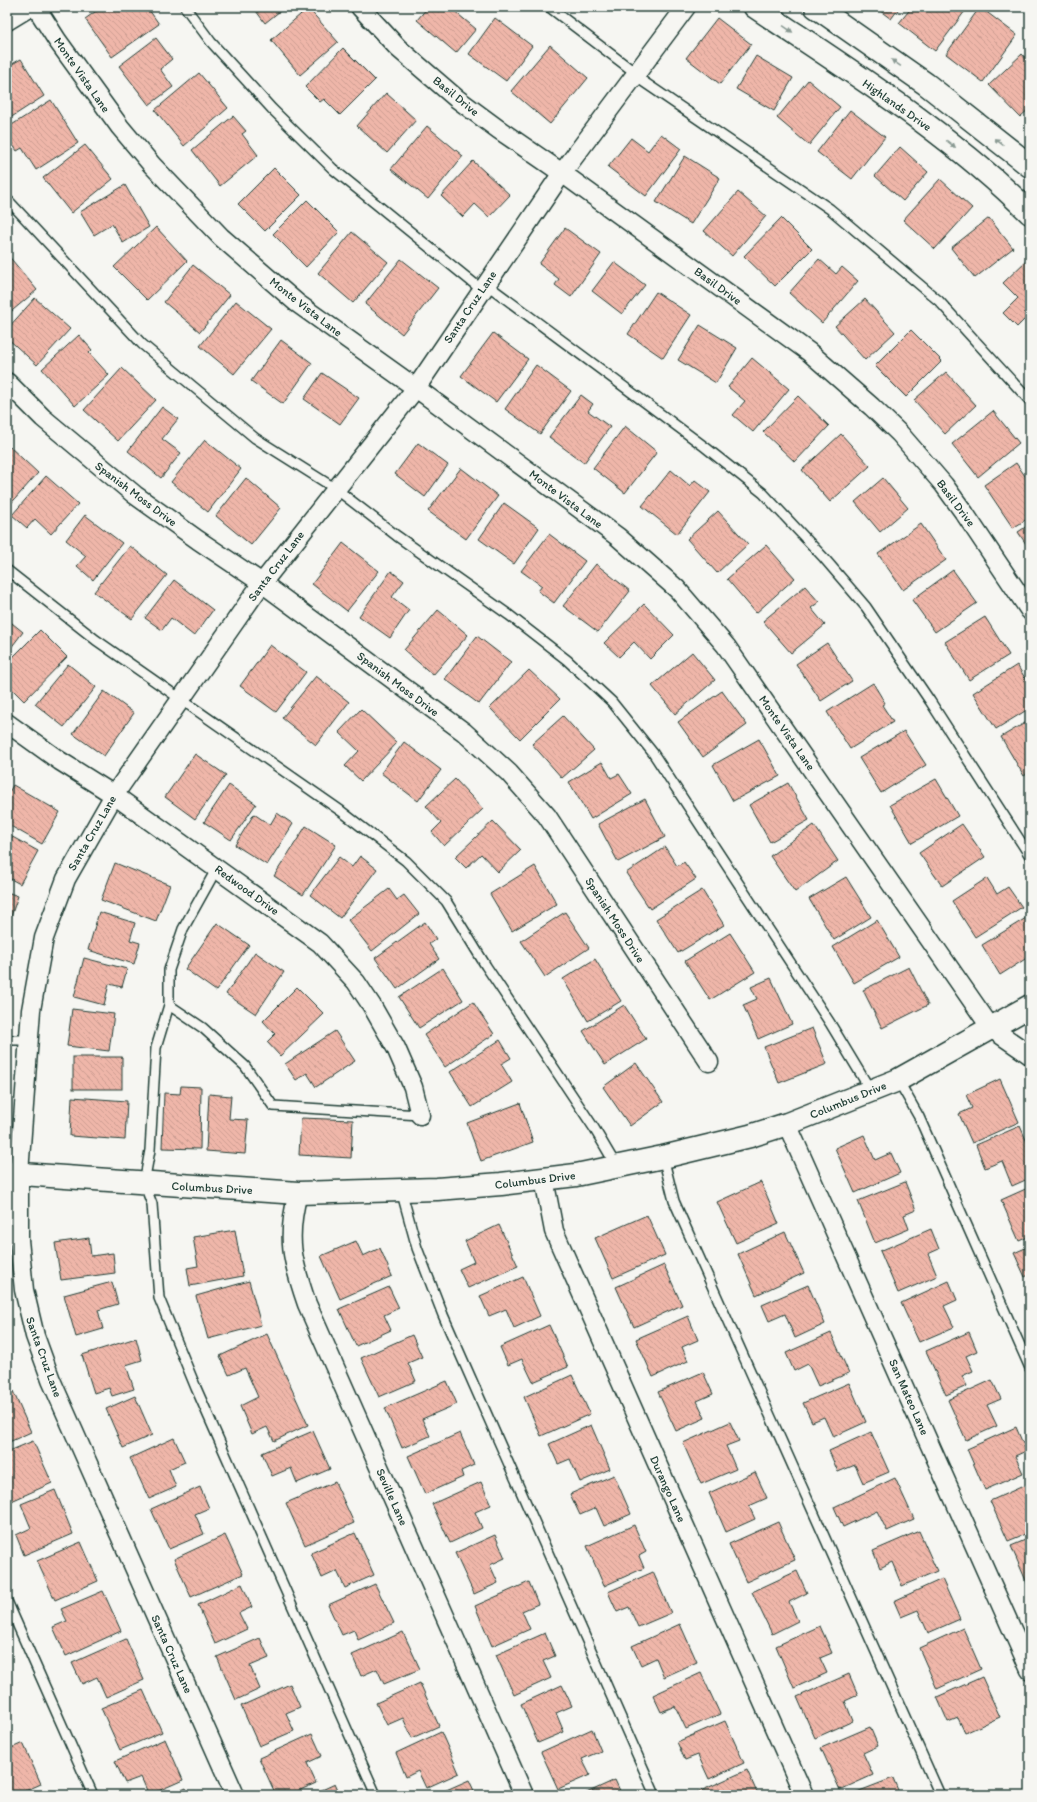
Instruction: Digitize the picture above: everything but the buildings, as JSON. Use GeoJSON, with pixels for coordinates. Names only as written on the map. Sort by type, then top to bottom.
{"type":"FeatureCollection","features":[{"type":"Feature","properties":{"kind":"street"},"geometry":{"type":"LineString","coordinates":[[7,21],[30,7]]}},
{"type":"Feature","properties":{"kind":"street","name":"Monte Vista Lane"},"geometry":{"type":"LineString","coordinates":[[36,7],[65,51],[120,127],[192,208],[221,237],[297,303],[416,388],[618,538],[677,589],[726,646],[991,1028],[1030,1055]]}},
{"type":"Feature","properties":{"kind":"street","name":"Basil Drive"},"geometry":{"type":"LineString","coordinates":[[360,7],[398,48],[456,98],[809,352],[872,407],[900,434],[948,491],[1030,611]]}},
{"type":"Feature","properties":{"kind":"street","name":"Santa Cruz Lane"},"geometry":{"type":"LineString","coordinates":[[235,1795],[60,1402],[41,1356],[28,1311],[21,1263],[13,1173],[29,1040],[31,1010],[44,938],[66,879],[114,795],[262,583],[416,388],[562,173],[686,7]]}},
{"type":"Feature","properties":{"kind":"street","name":"Highlands Drive"},"geometry":{"type":"LineString","coordinates":[[755,7],[904,108],[961,151],[1030,213]]}},
{"type":"Feature","properties":{"kind":"street"},"geometry":{"type":"LineString","coordinates":[[816,7],[926,84],[1030,166]]}},
{"type":"Feature","properties":{"kind":"street","name":"Spanish Moss Drive"},"geometry":{"type":"LineString","coordinates":[[7,382],[43,418],[135,495],[262,583],[464,732],[509,773],[547,816],[708,1062]]}},
{"type":"Feature","properties":{"kind":"street","name":"Redwood Drive"},"geometry":{"type":"LineString","coordinates":[[8,725],[60,761],[114,795],[320,943],[356,982],[396,1048],[413,1087],[420,1115]]}},
{"type":"Feature","properties":{"kind":"street","name":"Columbus Drive"},"geometry":{"type":"LineString","coordinates":[[13,1173],[298,1193],[401,1190],[501,1184],[617,1168],[750,1136],[787,1124],[898,1080],[1030,1006]]}},
{"type":"Feature","properties":{"kind":"street","name":"San Mateo Lane"},"geometry":{"type":"LineString","coordinates":[[787,1124],[1030,1670]]}},
{"type":"Feature","properties":{"kind":"street","name":"Durango Lane"},"geometry":{"type":"LineString","coordinates":[[544,1179],[554,1231],[804,1795]]}},
{"type":"Feature","properties":{"kind":"street","name":"Seville Lane"},"geometry":{"type":"LineString","coordinates":[[298,1193],[291,1218],[291,1246],[296,1274],[307,1304],[524,1795]]}},
{"type":"Feature","properties":{"kind":"lane"},"geometry":{"type":"LineString","coordinates":[[185,7],[210,42],[272,109],[333,169],[484,287],[705,446],[763,493],[824,558],[866,607],[930,701],[1030,856]]}},
{"type":"Feature","properties":{"kind":"lane"},"geometry":{"type":"LineString","coordinates":[[549,7],[636,75],[830,209],[939,301],[1030,401]]}},
{"type":"Feature","properties":{"kind":"lane"},"geometry":{"type":"LineString","coordinates":[[7,199],[142,344],[254,438],[336,489],[397,536],[509,616],[567,660],[612,702],[653,753],[830,1023],[871,1091]]}},
{"type":"Feature","properties":{"kind":"lane"},"geometry":{"type":"LineString","coordinates":[[7,570],[96,640],[341,811],[406,862],[446,901],[486,966],[594,1128],[617,1168]]}},
{"type":"Feature","properties":{"kind":"lane"},"geometry":{"type":"LineString","coordinates":[[217,868],[183,929],[169,970],[169,1005],[156,1048],[150,1150],[144,1183],[152,1204],[159,1298],[199,1396],[376,1795]]}},
{"type":"Feature","properties":{"kind":"lane"},"geometry":{"type":"LineString","coordinates":[[169,1005],[203,1028],[245,1066],[273,1106],[420,1115]]}},
{"type":"Feature","properties":{"kind":"lane"},"geometry":{"type":"LineString","coordinates":[[7,1040],[29,1040]]}},
{"type":"Feature","properties":{"kind":"lane"},"geometry":{"type":"LineString","coordinates":[[898,1080],[920,1117],[1030,1368]]}},
{"type":"Feature","properties":{"kind":"lane"},"geometry":{"type":"LineString","coordinates":[[663,1157],[674,1201],[940,1795]]}},
{"type":"Feature","properties":{"kind":"lane"},"geometry":{"type":"LineString","coordinates":[[401,1190],[418,1248],[443,1315],[655,1795]]}},
{"type":"Feature","properties":{"kind":"lane"},"geometry":{"type":"LineString","coordinates":[[7,1601],[93,1795]]}}]}
